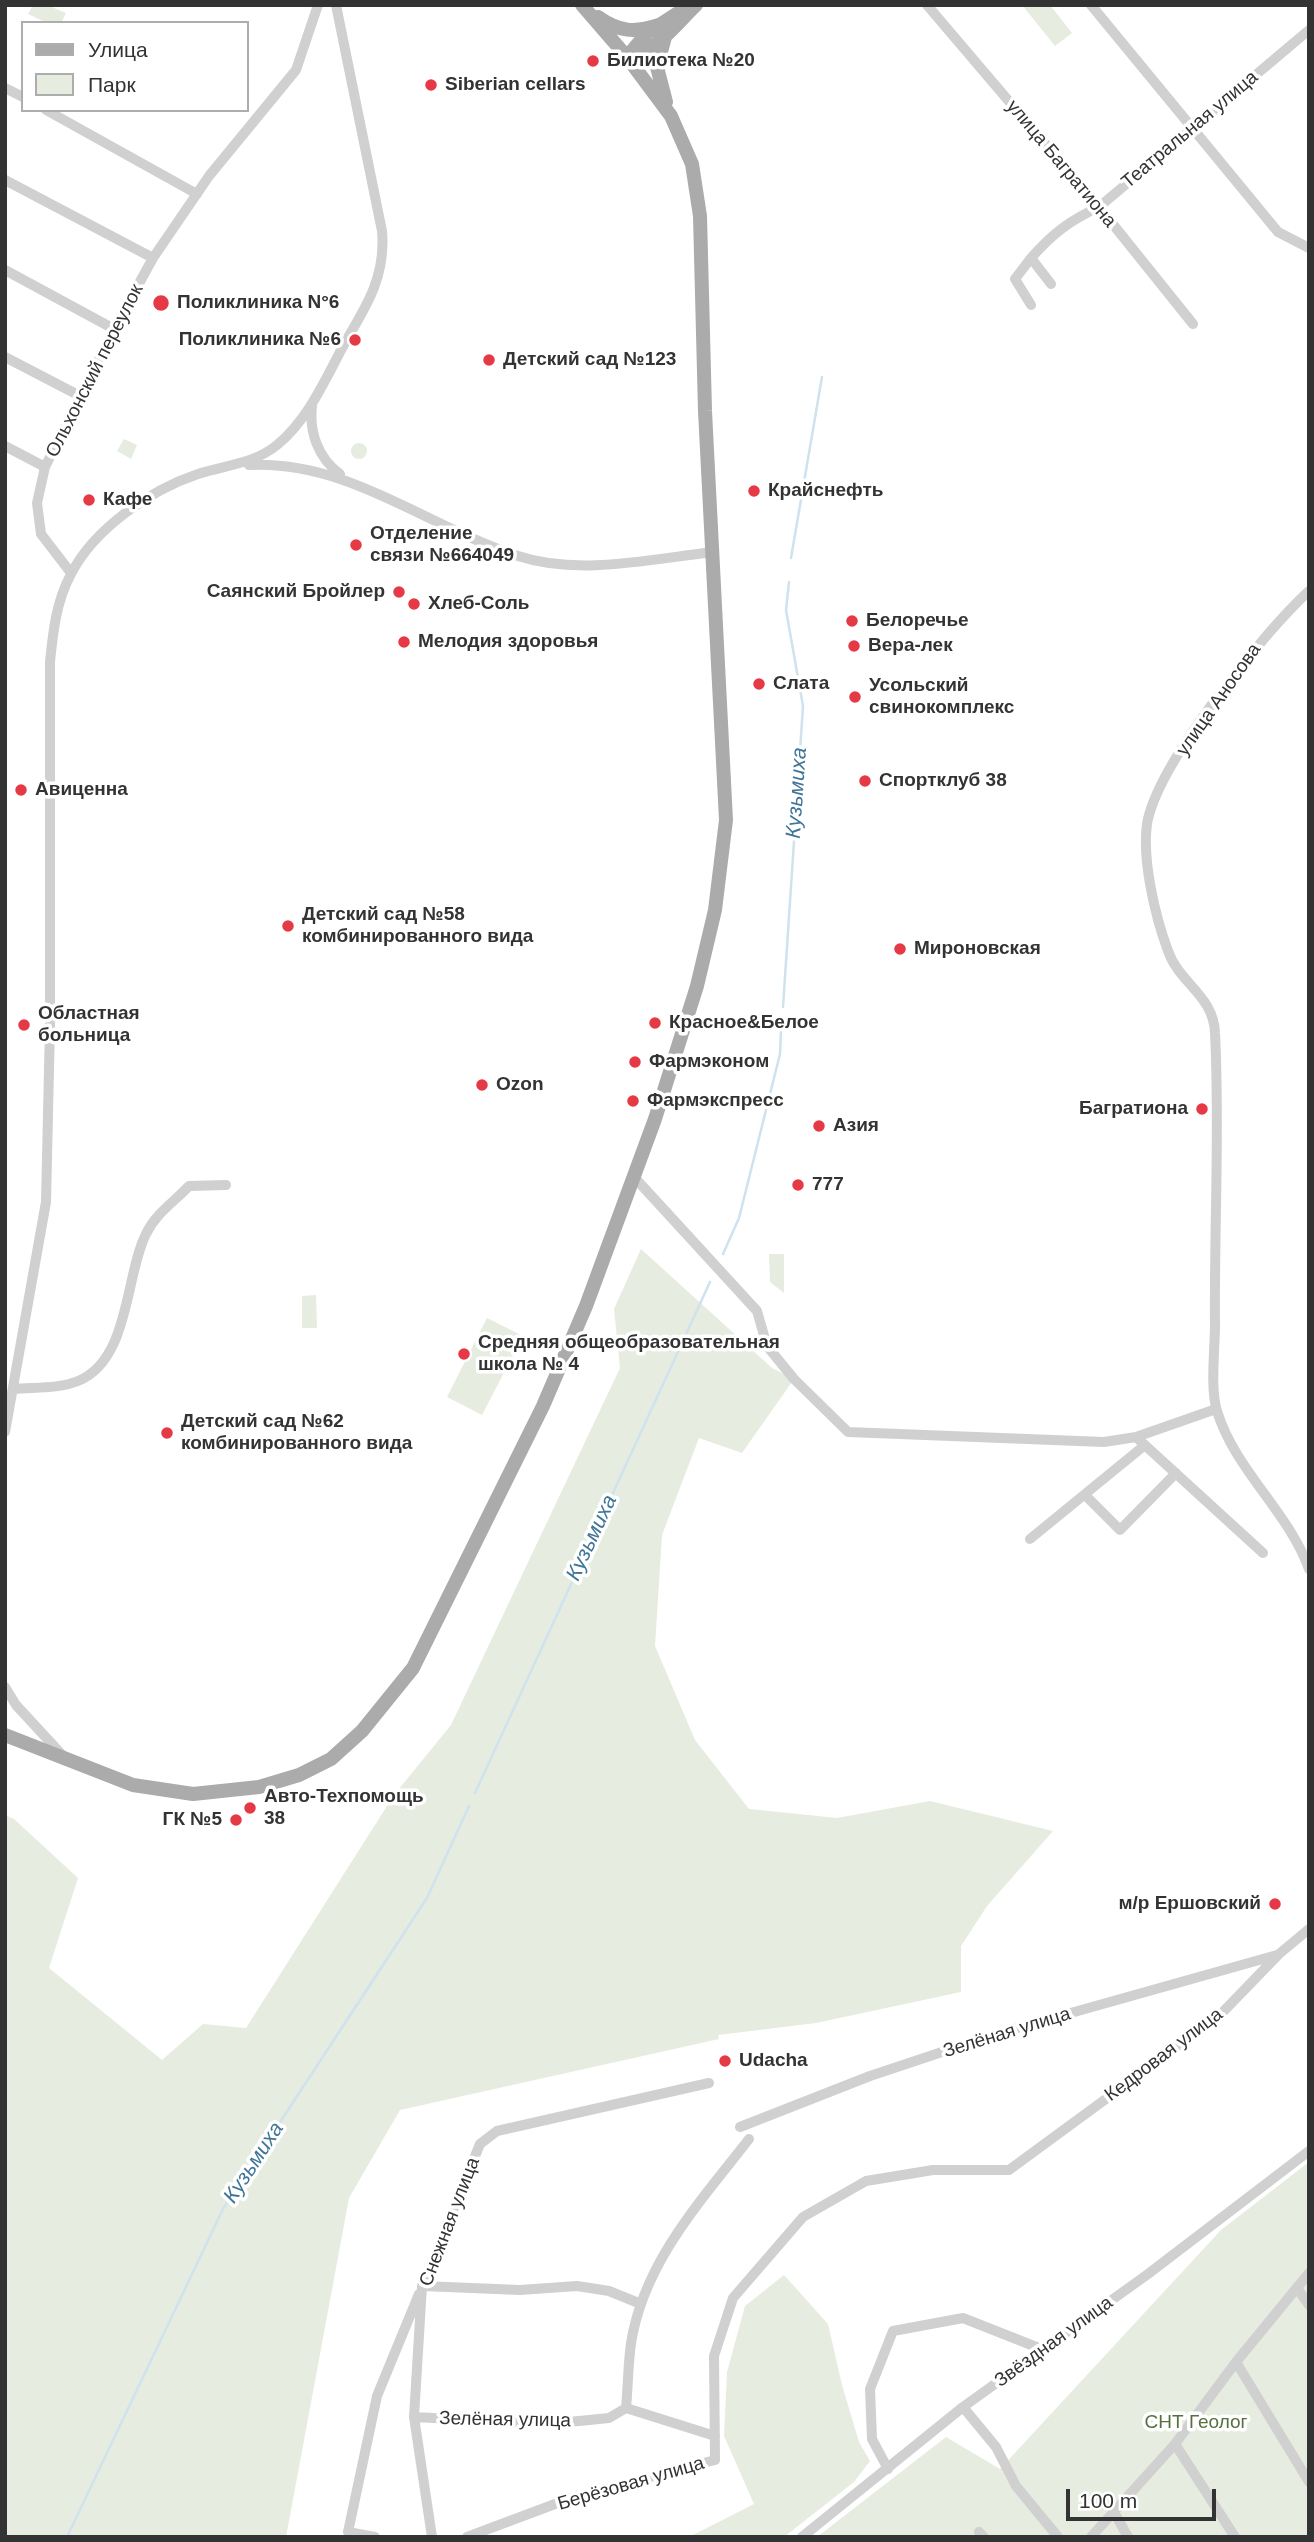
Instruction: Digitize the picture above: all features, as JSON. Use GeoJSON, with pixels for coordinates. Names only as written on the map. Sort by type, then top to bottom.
{"type":"FeatureCollection","features":[{"type":"Feature","properties":{"kind":"main road"},"geometry":{"type":"LineString","coordinates":[[627,57],[647,51],[663,29],[690,5]]}},
{"type":"Feature","properties":{"kind":"main road"},"geometry":{"type":"LineString","coordinates":[[583,6],[610,26],[626,31],[641,31],[663,29],[696,5]]}},
{"type":"Feature","properties":{"kind":"main road"},"geometry":{"type":"LineString","coordinates":[[5,1735],[103,1776],[163,1792],[223,1792],[259,1787],[299,1775],[331,1759],[362,1731],[413,1668],[543,1406],[586,1306],[635,1178],[694,997],[722,867],[726,820],[725,764],[702,341],[698,191],[684,140],[671,117],[627,57],[583,6]]}},
{"type":"Feature","properties":{"kind":"main road"},"geometry":{"type":"LineString","coordinates":[[663,29],[657,68],[671,117]]}},
{"type":"Feature","properties":{"kind":"street","name":"Ольхонский переулок"},"geometry":{"type":"LineString","coordinates":[[71,573],[41,534],[37,503],[45,467],[153,258],[209,176],[296,70],[318,5]]}},
{"type":"Feature","properties":{"kind":"street"},"geometry":{"type":"LineString","coordinates":[[5,1432],[44,1224],[49,1088],[50,662],[54,627],[71,573],[113,525],[145,500],[199,474],[259,457],[278,445],[312,404],[374,293],[384,249],[336,5]]}},
{"type":"Feature","properties":{"kind":"street","name":"улица Багратиона"},"geometry":{"type":"LineString","coordinates":[[927,5],[1099,207],[1193,324]]}},
{"type":"Feature","properties":{"kind":"street"},"geometry":{"type":"LineString","coordinates":[[1091,5],[1278,232],[1309,248]]}},
{"type":"Feature","properties":{"kind":"street","name":"Театральная улица"},"geometry":{"type":"LineString","coordinates":[[1031,258],[1067,222],[1099,207],[1309,30]]}},
{"type":"Feature","properties":{"kind":"street"},"geometry":{"type":"LineString","coordinates":[[5,88],[21,96]]}},
{"type":"Feature","properties":{"kind":"street"},"geometry":{"type":"LineString","coordinates":[[50,112],[197,194]]}},
{"type":"Feature","properties":{"kind":"street"},"geometry":{"type":"LineString","coordinates":[[5,180],[153,258]]}},
{"type":"Feature","properties":{"kind":"street"},"geometry":{"type":"LineString","coordinates":[[1031,304],[1014,279],[1031,258],[1051,284]]}},
{"type":"Feature","properties":{"kind":"street"},"geometry":{"type":"LineString","coordinates":[[5,271],[114,329]]}},
{"type":"Feature","properties":{"kind":"street"},"geometry":{"type":"LineString","coordinates":[[5,357],[82,397]]}},
{"type":"Feature","properties":{"kind":"street"},"geometry":{"type":"LineString","coordinates":[[312,404],[310,421],[321,453],[332,468],[348,480]]}},
{"type":"Feature","properties":{"kind":"street"},"geometry":{"type":"LineString","coordinates":[[5,446],[45,467]]}},
{"type":"Feature","properties":{"kind":"street"},"geometry":{"type":"LineString","coordinates":[[237,465],[293,466],[348,480],[467,536],[518,556],[543,562],[588,564],[713,552]]}},
{"type":"Feature","properties":{"kind":"street","name":"улица Аносова"},"geometry":{"type":"LineString","coordinates":[[1216,1409],[1214,1244],[1218,1202],[1215,1030],[1207,1003],[1168,953],[1145,856],[1148,822],[1183,746],[1256,646],[1309,590]]}},
{"type":"Feature","properties":{"kind":"street"},"geometry":{"type":"LineString","coordinates":[[635,1178],[757,1311],[767,1346],[794,1379],[848,1432],[1104,1442],[1136,1437],[1216,1409],[1234,1449],[1300,1543],[1309,1569]]}},
{"type":"Feature","properties":{"kind":"street"},"geometry":{"type":"LineString","coordinates":[[13,1389],[71,1383],[84,1378],[97,1366],[121,1326],[138,1256],[157,1216],[190,1186],[226,1185]]}},
{"type":"Feature","properties":{"kind":"street"},"geometry":{"type":"LineString","coordinates":[[1136,1437],[1263,1553]]}},
{"type":"Feature","properties":{"kind":"street"},"geometry":{"type":"LineString","coordinates":[[1030,1539],[1145,1446]]}},
{"type":"Feature","properties":{"kind":"street"},"geometry":{"type":"LineString","coordinates":[[1085,1494],[1121,1530],[1175,1473]]}},
{"type":"Feature","properties":{"kind":"street"},"geometry":{"type":"LineString","coordinates":[[5,1687],[16,1705],[69,1761]]}},
{"type":"Feature","properties":{"kind":"street","name":"Кедровая улица"},"geometry":{"type":"LineString","coordinates":[[715,2436],[714,2356],[733,2298],[803,2217],[866,2181],[933,2170],[1009,2170],[1219,2016],[1279,1955],[1309,1929]]}},
{"type":"Feature","properties":{"kind":"street","name":"Зелёная улица"},"geometry":{"type":"LineString","coordinates":[[740,2127],[870,2076],[996,2034],[1279,1955]]}},
{"type":"Feature","properties":{"kind":"street","name":"Снежная улица"},"geometry":{"type":"LineString","coordinates":[[432,2537],[414,2417],[422,2286],[480,2144],[497,2131],[709,2083]]}},
{"type":"Feature","properties":{"kind":"street"},"geometry":{"type":"LineString","coordinates":[[715,2436],[626,2408],[631,2343],[654,2269],[677,2231],[749,2139]]}},
{"type":"Feature","properties":{"kind":"street","name":"Звёздная улица"},"geometry":{"type":"LineString","coordinates":[[802,2537],[963,2407],[1044,2350],[1309,2151]]}},
{"type":"Feature","properties":{"kind":"street"},"geometry":{"type":"LineString","coordinates":[[1091,2537],[1175,2444],[1236,2362],[1309,2273]]}},
{"type":"Feature","properties":{"kind":"street"},"geometry":{"type":"LineString","coordinates":[[375,2537],[348,2532],[377,2396],[422,2286],[520,2290],[577,2286],[609,2291],[641,2304]]}},
{"type":"Feature","properties":{"kind":"street"},"geometry":{"type":"LineString","coordinates":[[1297,2288],[1309,2305]]}},
{"type":"Feature","properties":{"kind":"street"},"geometry":{"type":"LineString","coordinates":[[888,2469],[873,2439],[870,2389],[893,2331],[963,2318],[1044,2350]]}},
{"type":"Feature","properties":{"kind":"street"},"geometry":{"type":"LineString","coordinates":[[1236,2362],[1309,2482]]}},
{"type":"Feature","properties":{"kind":"street"},"geometry":{"type":"LineString","coordinates":[[963,2407],[996,2447],[1016,2486],[1058,2537]]}},
{"type":"Feature","properties":{"kind":"street","name":"Зелёная улица"},"geometry":{"type":"LineString","coordinates":[[414,2417],[559,2423],[609,2418],[626,2408]]}},
{"type":"Feature","properties":{"kind":"street","name":"Берёзовая улица"},"geometry":{"type":"LineString","coordinates":[[467,2537],[571,2498],[716,2460],[715,2436]]}},
{"type":"Feature","properties":{"kind":"street"},"geometry":{"type":"LineString","coordinates":[[1175,2444],[1235,2537]]}},
{"type":"Feature","properties":{"kind":"street"},"geometry":{"type":"LineString","coordinates":[[1114,2512],[1128,2537]]}},
{"type":"Feature","properties":{"kind":"green space"},"geometry":{"type":"Polygon","coordinates":[[[33,5],[47,5],[66,13],[62,21],[43,21],[28,14],[33,5]]]}},
{"type":"Feature","properties":{"kind":"green space"},"geometry":{"type":"Polygon","coordinates":[[[1022,5],[1050,5],[1072,33],[1055,46],[1022,5]]]}},
{"type":"Feature","properties":{"kind":"green space"},"geometry":{"type":"Polygon","coordinates":[[[124,439],[137,445],[131,459],[117,451],[124,439]]]}},
{"type":"Feature","properties":{"kind":"green space"},"geometry":{"type":"Polygon","coordinates":[[[359,443],[365,445],[365,457],[359,459],[353,457],[351,451],[353,445],[359,443]]]}},
{"type":"Feature","properties":{"kind":"green space"},"geometry":{"type":"Polygon","coordinates":[[[641,1249],[772,1368],[794,1379],[742,1453],[699,1438],[662,1535],[655,1646],[695,1740],[749,1809],[837,1818],[930,1801],[1053,1831],[987,1906],[961,1946],[961,1992],[816,2023],[718,2035],[719,2039],[400,2110],[349,2198],[286,2537],[5,2537],[5,1815],[14,1819],[78,1878],[49,1968],[162,2060],[203,2024],[246,2028],[394,1795],[451,1725],[620,1368],[614,1309],[641,1249]]]}},
{"type":"Feature","properties":{"kind":"green space"},"geometry":{"type":"Polygon","coordinates":[[[769,1254],[784,1254],[784,1293],[770,1282],[769,1254]]]}},
{"type":"Feature","properties":{"kind":"green space"},"geometry":{"type":"Polygon","coordinates":[[[316,1295],[317,1328],[302,1328],[302,1296],[316,1295]]]}},
{"type":"Feature","properties":{"kind":"green space"},"geometry":{"type":"Polygon","coordinates":[[[487,1318],[523,1336],[482,1415],[447,1397],[487,1318]]]}},
{"type":"Feature","properties":{"kind":"green space","name":"СНТ Геолог"},"geometry":{"type":"Polygon","coordinates":[[[1309,2162],[1309,2537],[817,2537],[946,2437],[1000,2469],[1221,2230],[1309,2162]]]}},
{"type":"Feature","properties":{"kind":"green space"},"geometry":{"type":"Polygon","coordinates":[[[784,2275],[828,2324],[859,2442],[870,2461],[854,2482],[784,2537],[689,2537],[754,2504],[724,2436],[727,2372],[745,2306],[784,2275]]]}},
{"type":"Feature","properties":{"kind":"waterway","name":"Кузьмиха"},"geometry":{"type":"LineString","coordinates":[[791,558],[822,377]]}},
{"type":"Feature","properties":{"kind":"waterway","name":"Кузьмиха"},"geometry":{"type":"LineString","coordinates":[[783,1007],[803,706],[786,610],[789,582]]}},
{"type":"Feature","properties":{"kind":"waterway","name":"Кузьмиха"},"geometry":{"type":"LineString","coordinates":[[723,1254],[739,1218],[780,1054],[781,1030]]}},
{"type":"Feature","properties":{"kind":"waterway","name":"Кузьмиха"},"geometry":{"type":"LineString","coordinates":[[475,1793],[710,1282]]}},
{"type":"Feature","properties":{"kind":"waterway","name":"Кузьмиха"},"geometry":{"type":"LineString","coordinates":[[67,2537],[223,2209],[427,1898],[469,1806]]}},
{"type":"Feature","properties":{"kind":"place","name":"Билиотека №20"},"geometry":{"type":"Point","coordinates":[593,61]}},
{"type":"Feature","properties":{"kind":"place","name":"Siberian cellars"},"geometry":{"type":"Point","coordinates":[431,85]}},
{"type":"Feature","properties":{"kind":"place","name":"Поликлиника N°6"},"geometry":{"type":"Point","coordinates":[161,303]}},
{"type":"Feature","properties":{"kind":"place","name":"Поликлиника №6"},"geometry":{"type":"Point","coordinates":[355,340]}},
{"type":"Feature","properties":{"kind":"place","name":"Детский сад №123"},"geometry":{"type":"Point","coordinates":[489,360]}},
{"type":"Feature","properties":{"kind":"place","name":"Крайснефть"},"geometry":{"type":"Point","coordinates":[754,491]}},
{"type":"Feature","properties":{"kind":"place","name":"Кафе"},"geometry":{"type":"Point","coordinates":[89,500]}},
{"type":"Feature","properties":{"kind":"place","name":"Отделение связи №664049"},"geometry":{"type":"Point","coordinates":[356,545]}},
{"type":"Feature","properties":{"kind":"place","name":"Саянский Бройлер"},"geometry":{"type":"Point","coordinates":[399,592]}},
{"type":"Feature","properties":{"kind":"place","name":"Хлеб-Соль"},"geometry":{"type":"Point","coordinates":[414,604]}},
{"type":"Feature","properties":{"kind":"place","name":"Белоречье"},"geometry":{"type":"Point","coordinates":[852,621]}},
{"type":"Feature","properties":{"kind":"place","name":"Мелодия здоровья"},"geometry":{"type":"Point","coordinates":[404,642]}},
{"type":"Feature","properties":{"kind":"place","name":"Вера-лек"},"geometry":{"type":"Point","coordinates":[854,646]}},
{"type":"Feature","properties":{"kind":"place","name":"Слата"},"geometry":{"type":"Point","coordinates":[759,684]}},
{"type":"Feature","properties":{"kind":"place","name":"Усольский свинокомплекс"},"geometry":{"type":"Point","coordinates":[855,697]}},
{"type":"Feature","properties":{"kind":"place","name":"Спортклуб 38"},"geometry":{"type":"Point","coordinates":[865,781]}},
{"type":"Feature","properties":{"kind":"place","name":"Авиценна"},"geometry":{"type":"Point","coordinates":[21,790]}},
{"type":"Feature","properties":{"kind":"place","name":"Детский сад №58 комбинированного вида"},"geometry":{"type":"Point","coordinates":[288,926]}},
{"type":"Feature","properties":{"kind":"place","name":"Мироновская"},"geometry":{"type":"Point","coordinates":[900,949]}},
{"type":"Feature","properties":{"kind":"place","name":"Красное&Белое"},"geometry":{"type":"Point","coordinates":[655,1023]}},
{"type":"Feature","properties":{"kind":"place","name":"Областная больница"},"geometry":{"type":"Point","coordinates":[24,1025]}},
{"type":"Feature","properties":{"kind":"place","name":"Фармэконом"},"geometry":{"type":"Point","coordinates":[635,1062]}},
{"type":"Feature","properties":{"kind":"place","name":"Ozon"},"geometry":{"type":"Point","coordinates":[482,1085]}},
{"type":"Feature","properties":{"kind":"place","name":"Фармэкспресс"},"geometry":{"type":"Point","coordinates":[633,1101]}},
{"type":"Feature","properties":{"kind":"place","name":"Багратиона"},"geometry":{"type":"Point","coordinates":[1202,1109]}},
{"type":"Feature","properties":{"kind":"place","name":"Азия"},"geometry":{"type":"Point","coordinates":[819,1126]}},
{"type":"Feature","properties":{"kind":"place","name":"777"},"geometry":{"type":"Point","coordinates":[798,1185]}},
{"type":"Feature","properties":{"kind":"place","name":"Средняя общеобразовательная школа № 4"},"geometry":{"type":"Point","coordinates":[464,1354]}},
{"type":"Feature","properties":{"kind":"place","name":"Детский сад №62 комбинированного вида"},"geometry":{"type":"Point","coordinates":[167,1433]}},
{"type":"Feature","properties":{"kind":"place","name":"Авто-Техпомощь 38"},"geometry":{"type":"Point","coordinates":[250,1808]}},
{"type":"Feature","properties":{"kind":"place","name":"ГК №5"},"geometry":{"type":"Point","coordinates":[236,1820]}},
{"type":"Feature","properties":{"kind":"place","name":"м/р Ершовский"},"geometry":{"type":"Point","coordinates":[1275,1904]}},
{"type":"Feature","properties":{"kind":"place","name":"Udacha"},"geometry":{"type":"Point","coordinates":[725,2061]}}]}
